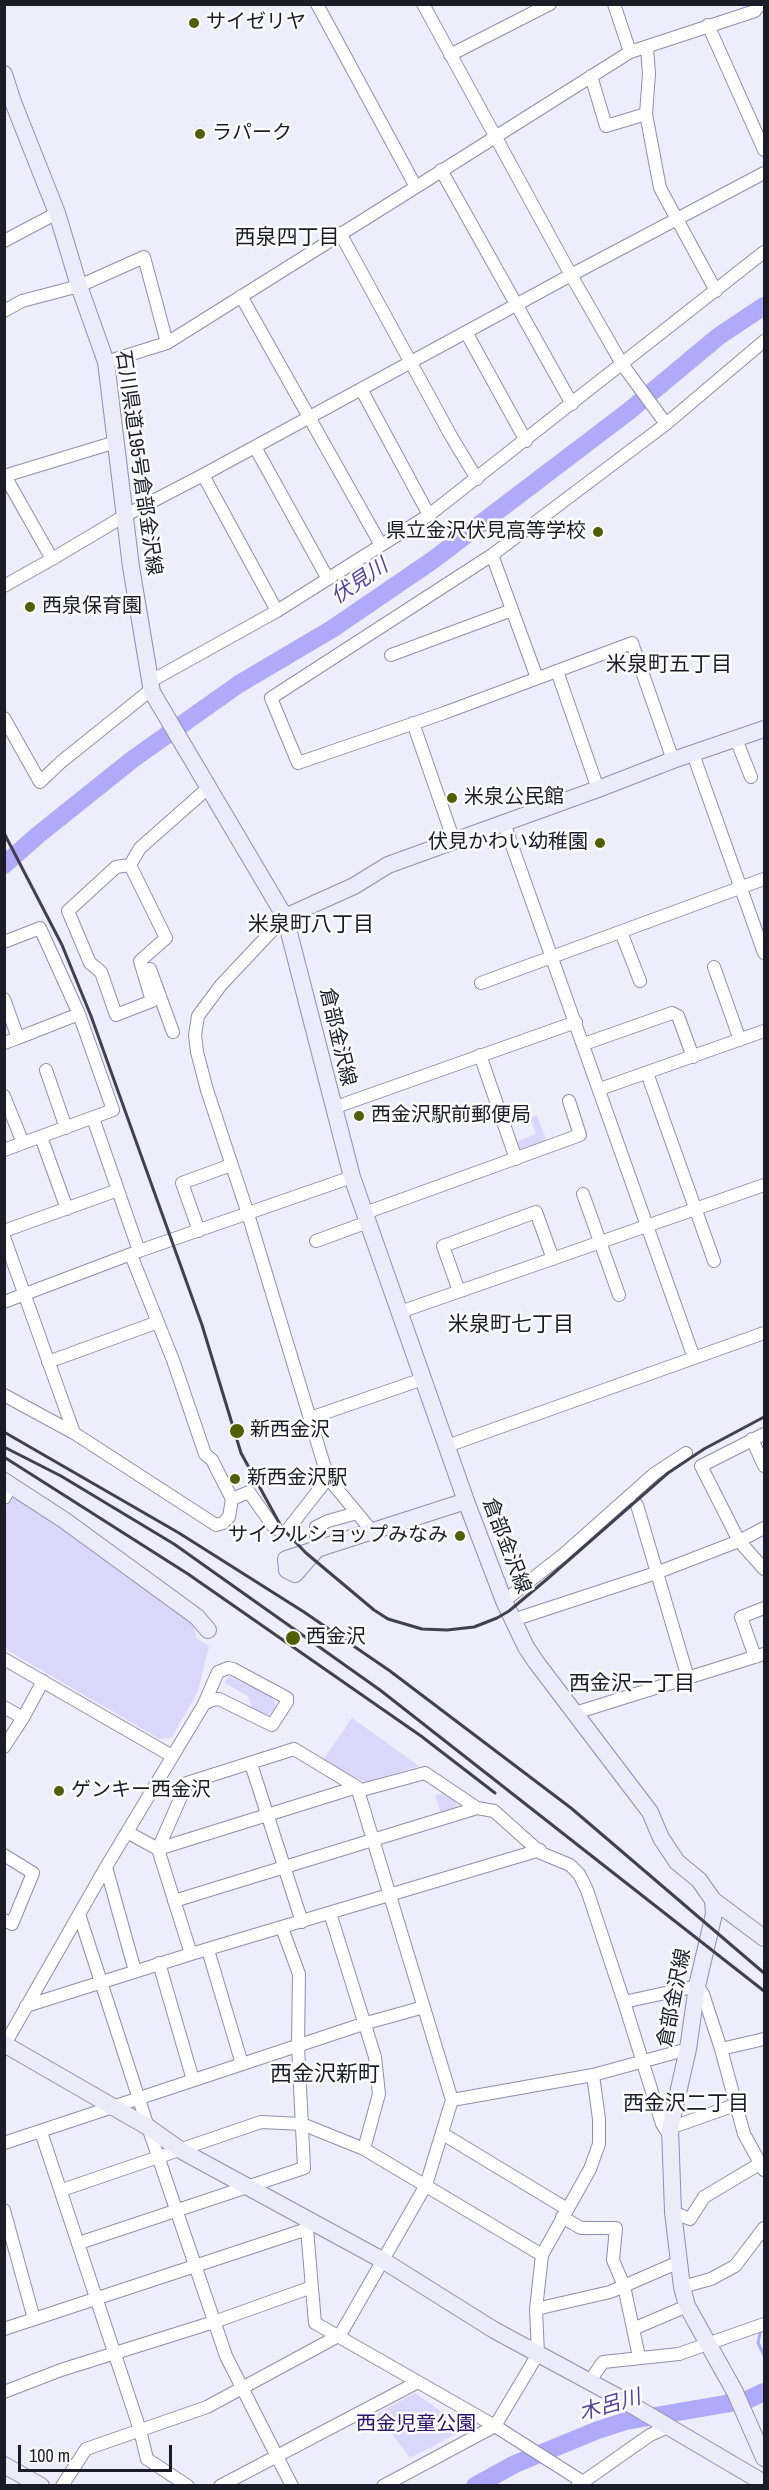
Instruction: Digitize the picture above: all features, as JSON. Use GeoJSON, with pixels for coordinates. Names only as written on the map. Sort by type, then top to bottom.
{"type":"FeatureCollection","features":[{"type":"Feature","properties":{"kind":"main road","name":"石川県道195号倉部金沢線"},"geometry":{"type":"LineString","coordinates":[[4,74],[9,104],[57,213],[79,286],[106,362],[131,567],[152,687]]}},
{"type":"Feature","properties":{"kind":"main road","name":"倉部金沢線"},"geometry":{"type":"LineString","coordinates":[[152,687],[186,750],[285,917],[352,1177],[466,1501],[504,1601],[526,1647],[650,1812],[661,1838],[677,1862],[699,1880],[713,1900],[714,1914],[697,1986],[688,2049],[670,2132],[673,2212],[682,2287],[687,2306],[735,2392],[765,2458]]}},
{"type":"Feature","properties":{"kind":"main road"},"geometry":{"type":"LineString","coordinates":[[285,917],[354,885],[388,865],[673,760],[765,729]]}},
{"type":"Feature","properties":{"kind":"main road"},"geometry":{"type":"LineString","coordinates":[[7,1488],[64,1520],[197,1617],[208,1630]]}},
{"type":"Feature","properties":{"kind":"main road"},"geometry":{"type":"LineString","coordinates":[[316,1550],[466,1501]]}},
{"type":"Feature","properties":{"kind":"main road"},"geometry":{"type":"LineString","coordinates":[[713,1900],[765,1938]]}},
{"type":"Feature","properties":{"kind":"main road"},"geometry":{"type":"LineString","coordinates":[[5,2045],[148,2127],[182,2151],[250,2186],[306,2223],[384,2261],[494,2330],[618,2397],[765,2483]]}},
{"type":"Feature","properties":{"kind":"main road"},"geometry":{"type":"LineString","coordinates":[[4,2465],[41,2486]]}},
{"type":"Feature","properties":{"kind":"street"},"geometry":{"type":"LineString","coordinates":[[317,4],[416,187]]}},
{"type":"Feature","properties":{"kind":"street"},"geometry":{"type":"LineString","coordinates":[[423,4],[494,136],[624,367],[664,421]]}},
{"type":"Feature","properties":{"kind":"street"},"geometry":{"type":"LineString","coordinates":[[450,55],[550,4]]}},
{"type":"Feature","properties":{"kind":"street"},"geometry":{"type":"LineString","coordinates":[[614,4],[630,52]]}},
{"type":"Feature","properties":{"kind":"street"},"geometry":{"type":"LineString","coordinates":[[106,362],[167,343],[630,52],[755,11],[760,4]]}},
{"type":"Feature","properties":{"kind":"street"},"geometry":{"type":"LineString","coordinates":[[708,25],[765,150]]}},
{"type":"Feature","properties":{"kind":"street"},"geometry":{"type":"LineString","coordinates":[[647,48],[649,74],[646,114],[660,188],[716,291]]}},
{"type":"Feature","properties":{"kind":"street"},"geometry":{"type":"LineString","coordinates":[[591,76],[606,126],[646,114]]}},
{"type":"Feature","properties":{"kind":"street"},"geometry":{"type":"LineString","coordinates":[[441,170],[572,404]]}},
{"type":"Feature","properties":{"kind":"street"},"geometry":{"type":"LineString","coordinates":[[4,586],[126,515],[765,173]]}},
{"type":"Feature","properties":{"kind":"street"},"geometry":{"type":"LineString","coordinates":[[4,241],[57,213]]}},
{"type":"Feature","properties":{"kind":"street"},"geometry":{"type":"LineString","coordinates":[[340,233],[477,479]]}},
{"type":"Feature","properties":{"kind":"street"},"geometry":{"type":"LineString","coordinates":[[4,718],[40,782],[152,687],[429,515],[572,404],[624,367],[765,252]]}},
{"type":"Feature","properties":{"kind":"street"},"geometry":{"type":"LineString","coordinates":[[4,310],[22,301],[79,286],[144,257],[167,343]]}},
{"type":"Feature","properties":{"kind":"street"},"geometry":{"type":"LineString","coordinates":[[241,296],[381,545]]}},
{"type":"Feature","properties":{"kind":"street"},"geometry":{"type":"LineString","coordinates":[[466,332],[526,441]]}},
{"type":"Feature","properties":{"kind":"street"},"geometry":{"type":"LineString","coordinates":[[673,760],[632,643],[298,763],[271,698],[492,555],[765,341]]}},
{"type":"Feature","properties":{"kind":"street"},"geometry":{"type":"LineString","coordinates":[[361,389],[429,515]]}},
{"type":"Feature","properties":{"kind":"street"},"geometry":{"type":"LineString","coordinates":[[52,559],[5,476],[116,442]]}},
{"type":"Feature","properties":{"kind":"street"},"geometry":{"type":"LineString","coordinates":[[255,447],[328,579]]}},
{"type":"Feature","properties":{"kind":"street"},"geometry":{"type":"LineString","coordinates":[[203,475],[277,611]]}},
{"type":"Feature","properties":{"kind":"street"},"geometry":{"type":"LineString","coordinates":[[492,555],[537,678]]}},
{"type":"Feature","properties":{"kind":"street"},"geometry":{"type":"LineString","coordinates":[[391,655],[512,610]]}},
{"type":"Feature","properties":{"kind":"street"},"geometry":{"type":"LineString","coordinates":[[557,671],[598,789]]}},
{"type":"Feature","properties":{"kind":"street"},"geometry":{"type":"LineString","coordinates":[[413,723],[454,841]]}},
{"type":"Feature","properties":{"kind":"street"},"geometry":{"type":"LineString","coordinates":[[736,739],[751,777]]}},
{"type":"Feature","properties":{"kind":"street"},"geometry":{"type":"LineString","coordinates":[[693,754],[765,953]]}},
{"type":"Feature","properties":{"kind":"street"},"geometry":{"type":"LineString","coordinates":[[130,865],[140,848],[208,788]]}},
{"type":"Feature","properties":{"kind":"street"},"geometry":{"type":"LineString","coordinates":[[504,823],[694,1358]]}},
{"type":"Feature","properties":{"kind":"street"},"geometry":{"type":"LineString","coordinates":[[130,865],[116,867],[68,911],[90,963],[101,972],[116,1015],[152,1001],[140,961]]}},
{"type":"Feature","properties":{"kind":"street"},"geometry":{"type":"LineString","coordinates":[[130,865],[166,938],[140,961]]}},
{"type":"Feature","properties":{"kind":"street"},"geometry":{"type":"LineString","coordinates":[[481,983],[765,879]]}},
{"type":"Feature","properties":{"kind":"street"},"geometry":{"type":"LineString","coordinates":[[285,917],[221,985],[198,1016],[196,1043],[201,1070],[248,1214],[328,1478],[372,1531]]}},
{"type":"Feature","properties":{"kind":"street"},"geometry":{"type":"LineString","coordinates":[[4,942],[40,928],[80,1014],[113,1110],[4,1150]]}},
{"type":"Feature","properties":{"kind":"street"},"geometry":{"type":"LineString","coordinates":[[621,932],[640,981]]}},
{"type":"Feature","properties":{"kind":"street"},"geometry":{"type":"LineString","coordinates":[[140,961],[150,969],[173,1032]]}},
{"type":"Feature","properties":{"kind":"street"},"geometry":{"type":"LineString","coordinates":[[714,967],[740,1040]]}},
{"type":"Feature","properties":{"kind":"street"},"geometry":{"type":"LineString","coordinates":[[4,999],[18,1038]]}},
{"type":"Feature","properties":{"kind":"street"},"geometry":{"type":"LineString","coordinates":[[584,1044],[672,1013],[678,1016],[693,1057]]}},
{"type":"Feature","properties":{"kind":"street"},"geometry":{"type":"LineString","coordinates":[[4,1043],[80,1014]]}},
{"type":"Feature","properties":{"kind":"street"},"geometry":{"type":"LineString","coordinates":[[333,1108],[576,1022]]}},
{"type":"Feature","properties":{"kind":"street"},"geometry":{"type":"LineString","coordinates":[[600,1089],[765,1031]]}},
{"type":"Feature","properties":{"kind":"street"},"geometry":{"type":"LineString","coordinates":[[480,1055],[516,1159]]}},
{"type":"Feature","properties":{"kind":"street"},"geometry":{"type":"LineString","coordinates":[[46,1070],[66,1128]]}},
{"type":"Feature","properties":{"kind":"street"},"geometry":{"type":"LineString","coordinates":[[647,1073],[714,1261]]}},
{"type":"Feature","properties":{"kind":"street"},"geometry":{"type":"LineString","coordinates":[[4,1096],[23,1143]]}},
{"type":"Feature","properties":{"kind":"street"},"geometry":{"type":"LineString","coordinates":[[316,1241],[366,1217],[580,1135],[569,1101]]}},
{"type":"Feature","properties":{"kind":"street"},"geometry":{"type":"LineString","coordinates":[[4,1395],[74,1433],[216,1526],[229,1517],[232,1499],[212,1460],[205,1454],[135,1253],[118,1190],[93,1118]]}},
{"type":"Feature","properties":{"kind":"street"},"geometry":{"type":"LineString","coordinates":[[41,1137],[67,1209]]}},
{"type":"Feature","properties":{"kind":"street"},"geometry":{"type":"LineString","coordinates":[[199,1231],[182,1183],[231,1165]]}},
{"type":"Feature","properties":{"kind":"street"},"geometry":{"type":"LineString","coordinates":[[4,1302],[135,1253],[352,1177]]}},
{"type":"Feature","properties":{"kind":"street"},"geometry":{"type":"LineString","coordinates":[[400,1312],[765,1185]]}},
{"type":"Feature","properties":{"kind":"street"},"geometry":{"type":"LineString","coordinates":[[4,1231],[118,1190]]}},
{"type":"Feature","properties":{"kind":"street"},"geometry":{"type":"LineString","coordinates":[[583,1194],[619,1295]]}},
{"type":"Feature","properties":{"kind":"street"},"geometry":{"type":"LineString","coordinates":[[459,1291],[443,1246],[536,1212],[553,1259]]}},
{"type":"Feature","properties":{"kind":"street"},"geometry":{"type":"LineString","coordinates":[[4,1237],[74,1433]]}},
{"type":"Feature","properties":{"kind":"street"},"geometry":{"type":"LineString","coordinates":[[48,1362],[158,1322]]}},
{"type":"Feature","properties":{"kind":"street"},"geometry":{"type":"LineString","coordinates":[[447,1446],[765,1333]]}},
{"type":"Feature","properties":{"kind":"street"},"geometry":{"type":"LineString","coordinates":[[310,1418],[423,1379]]}},
{"type":"Feature","properties":{"kind":"street"},"geometry":{"type":"LineString","coordinates":[[765,1434],[701,1466],[739,1541],[765,1569]]}},
{"type":"Feature","properties":{"kind":"street"},"geometry":{"type":"LineString","coordinates":[[752,1439],[765,1466]]}},
{"type":"Feature","properties":{"kind":"street"},"geometry":{"type":"LineString","coordinates":[[504,1601],[564,1554],[654,1474],[686,1454]]}},
{"type":"Feature","properties":{"kind":"street"},"geometry":{"type":"LineString","coordinates":[[290,1528],[328,1478]]}},
{"type":"Feature","properties":{"kind":"street"},"geometry":{"type":"LineString","coordinates":[[232,1499],[249,1492],[275,1529]]}},
{"type":"Feature","properties":{"kind":"street"},"geometry":{"type":"LineString","coordinates":[[637,1505],[688,1678]]}},
{"type":"Feature","properties":{"kind":"street"},"geometry":{"type":"LineString","coordinates":[[316,1550],[316,1527],[328,1521],[357,1513]]}},
{"type":"Feature","properties":{"kind":"street"},"geometry":{"type":"LineString","coordinates":[[513,1620],[656,1573],[739,1541],[765,1528]]}},
{"type":"Feature","properties":{"kind":"street"},"geometry":{"type":"LineString","coordinates":[[575,1713],[760,1656],[741,1617],[765,1608]]}},
{"type":"Feature","properties":{"kind":"street"},"geometry":{"type":"LineString","coordinates":[[4,1659],[172,1756]]}},
{"type":"Feature","properties":{"kind":"street"},"geometry":{"type":"LineString","coordinates":[[5,2045],[106,1867],[204,1704],[218,1672],[231,1669],[283,1695],[285,1702],[273,1718],[264,1720],[226,1697],[204,1704]]}},
{"type":"Feature","properties":{"kind":"street"},"geometry":{"type":"LineString","coordinates":[[4,1747],[43,1682]]}},
{"type":"Feature","properties":{"kind":"street"},"geometry":{"type":"LineString","coordinates":[[4,1707],[22,1718]]}},
{"type":"Feature","properties":{"kind":"street"},"geometry":{"type":"LineString","coordinates":[[62,2486],[86,2449],[207,2407],[340,2335],[426,2185],[452,2100],[357,1789],[294,1749],[187,1783],[158,1849],[191,1954]]}},
{"type":"Feature","properties":{"kind":"street"},"geometry":{"type":"LineString","coordinates":[[251,1764],[302,1922]]}},
{"type":"Feature","properties":{"kind":"street"},"geometry":{"type":"LineString","coordinates":[[127,1832],[158,1849],[357,1789],[425,1773],[477,1808],[494,1811],[541,1853],[570,1865],[579,1874],[587,1890],[662,2124],[670,2132],[735,2105]]}},
{"type":"Feature","properties":{"kind":"street"},"geometry":{"type":"LineString","coordinates":[[174,1901],[477,1808]]}},
{"type":"Feature","properties":{"kind":"street"},"geometry":{"type":"LineString","coordinates":[[26,2006],[159,1963],[540,1850]]}},
{"type":"Feature","properties":{"kind":"street"},"geometry":{"type":"LineString","coordinates":[[4,1855],[33,1873],[12,1924],[4,1920]]}},
{"type":"Feature","properties":{"kind":"street"},"geometry":{"type":"LineString","coordinates":[[106,1867],[135,1971]]}},
{"type":"Feature","properties":{"kind":"street"},"geometry":{"type":"LineString","coordinates":[[330,1913],[375,2058],[379,2094],[364,2149]]}},
{"type":"Feature","properties":{"kind":"street"},"geometry":{"type":"LineString","coordinates":[[79,1914],[226,2356],[292,2486]]}},
{"type":"Feature","properties":{"kind":"street"},"geometry":{"type":"LineString","coordinates":[[79,2243],[304,2168],[298,2046],[299,1974],[282,1928]]}},
{"type":"Feature","properties":{"kind":"street"},"geometry":{"type":"LineString","coordinates":[[208,1950],[242,2064]]}},
{"type":"Feature","properties":{"kind":"street"},"geometry":{"type":"LineString","coordinates":[[159,1963],[193,2080]]}},
{"type":"Feature","properties":{"kind":"street"},"geometry":{"type":"LineString","coordinates":[[624,2002],[697,1986],[703,1994],[722,2049],[744,2134],[763,2167],[704,2197],[690,2219],[673,2212]]}},
{"type":"Feature","properties":{"kind":"street"},"geometry":{"type":"LineString","coordinates":[[4,2144],[363,2024],[424,2007]]}},
{"type":"Feature","properties":{"kind":"street"},"geometry":{"type":"LineString","coordinates":[[722,2049],[765,2039]]}},
{"type":"Feature","properties":{"kind":"street"},"geometry":{"type":"LineString","coordinates":[[452,2100],[593,2075],[688,2049]]}},
{"type":"Feature","properties":{"kind":"street"},"geometry":{"type":"LineString","coordinates":[[383,2486],[495,2426],[538,2354],[536,2308],[542,2254],[590,2169],[599,2144],[599,2119],[593,2075]]}},
{"type":"Feature","properties":{"kind":"street"},"geometry":{"type":"LineString","coordinates":[[62,2190],[182,2151],[261,2122],[302,2124],[364,2149],[542,2254]]}},
{"type":"Feature","properties":{"kind":"street"},"geometry":{"type":"LineString","coordinates":[[41,2132],[98,2299],[147,2459],[188,2486]]}},
{"type":"Feature","properties":{"kind":"street"},"geometry":{"type":"LineString","coordinates":[[443,2134],[564,2212],[580,2228],[616,2228],[613,2260],[624,2286],[639,2357]]}},
{"type":"Feature","properties":{"kind":"street"},"geometry":{"type":"LineString","coordinates":[[4,2210],[34,2319]]}},
{"type":"Feature","properties":{"kind":"street"},"geometry":{"type":"LineString","coordinates":[[4,2329],[196,2267],[306,2223],[315,2323],[340,2335],[495,2426],[582,2484],[664,2425]]}},
{"type":"Feature","properties":{"kind":"street"},"geometry":{"type":"LineString","coordinates":[[682,2287],[711,2279],[735,2266],[765,2228]]}},
{"type":"Feature","properties":{"kind":"street"},"geometry":{"type":"LineString","coordinates":[[536,2308],[610,2292],[679,2262]]}},
{"type":"Feature","properties":{"kind":"street"},"geometry":{"type":"LineString","coordinates":[[4,2391],[214,2322],[312,2287]]}},
{"type":"Feature","properties":{"kind":"street"},"geometry":{"type":"LineString","coordinates":[[633,2329],[687,2306]]}},
{"type":"Feature","properties":{"kind":"street"},"geometry":{"type":"LineString","coordinates":[[589,2382],[603,2362],[679,2354],[759,2326]]}},
{"type":"Feature","properties":{"kind":"street"},"geometry":{"type":"LineString","coordinates":[[226,2484],[418,2382]]}},
{"type":"Feature","properties":{"kind":"green space"},"geometry":{"type":"Polygon","coordinates":[[[537,1115],[547,1142],[520,1152],[513,1143],[536,1134],[530,1118],[537,1115]]]}},
{"type":"Feature","properties":{"kind":"green space"},"geometry":{"type":"Polygon","coordinates":[[[19,1497],[192,1619],[196,1638],[209,1646],[198,1691],[172,1737],[160,1739],[5,1649],[5,1510],[11,1498],[19,1497]]]}},
{"type":"Feature","properties":{"kind":"green space"},"geometry":{"type":"Polygon","coordinates":[[[230,1677],[272,1697],[276,1705],[274,1710],[265,1716],[252,1708],[249,1697],[225,1683],[230,1677]]]}},
{"type":"Feature","properties":{"kind":"green space"},"geometry":{"type":"Polygon","coordinates":[[[352,1718],[419,1766],[366,1782],[321,1763],[352,1718]]]}},
{"type":"Feature","properties":{"kind":"green space"},"geometry":{"type":"Polygon","coordinates":[[[444,1793],[455,1799],[457,1809],[441,1813],[435,1795],[444,1793]]]}},
{"type":"Feature","properties":{"kind":"green space","name":"西金児童公園"},"geometry":{"type":"Polygon","coordinates":[[[415,2393],[466,2429],[410,2458],[377,2414],[415,2393]]]}},
{"type":"Feature","properties":{"kind":"waterway","name":"伏見川"},"geometry":{"type":"LineString","coordinates":[[4,865],[133,759],[239,684],[332,629],[433,560],[629,411],[719,336],[764,306]]}},
{"type":"Feature","properties":{"kind":"waterway"},"geometry":{"type":"LineString","coordinates":[[761,2328],[758,2343],[764,2355]]}},
{"type":"Feature","properties":{"kind":"waterway","name":"木呂川"},"geometry":{"type":"LineString","coordinates":[[475,2486],[515,2464],[598,2430],[626,2421],[749,2399],[764,2392]]}},
{"type":"Feature","properties":{"kind":"railway"},"geometry":{"type":"LineString","coordinates":[[4,833],[62,945],[91,1016],[202,1325],[241,1453],[282,1528],[306,1553],[374,1610],[388,1619],[422,1629],[447,1630],[474,1627],[497,1618],[509,1611],[546,1580],[668,1473],[704,1449],[764,1417]]}},
{"type":"Feature","properties":{"kind":"railway"},"geometry":{"type":"LineString","coordinates":[[4,1432],[179,1533],[304,1612],[390,1671],[571,1808],[764,1973]]}},
{"type":"Feature","properties":{"kind":"railway"},"geometry":{"type":"LineString","coordinates":[[4,1447],[61,1476],[174,1544],[380,1690],[764,1991]]}},
{"type":"Feature","properties":{"kind":"railway"},"geometry":{"type":"LineString","coordinates":[[4,1457],[188,1574],[421,1736],[495,1793]]}},
{"type":"Feature","properties":{"kind":"place","name":"サイゼリヤ"},"geometry":{"type":"Point","coordinates":[194,23]}},
{"type":"Feature","properties":{"kind":"place","name":"ラパーク"},"geometry":{"type":"Point","coordinates":[200,134]}},
{"type":"Feature","properties":{"kind":"place","name":"県立金沢伏見高等学校"},"geometry":{"type":"Point","coordinates":[598,532]}},
{"type":"Feature","properties":{"kind":"place","name":"西泉保育園"},"geometry":{"type":"Point","coordinates":[30,607]}},
{"type":"Feature","properties":{"kind":"place","name":"米泉公民館"},"geometry":{"type":"Point","coordinates":[452,798]}},
{"type":"Feature","properties":{"kind":"place","name":"伏見かわい幼稚園"},"geometry":{"type":"Point","coordinates":[600,843]}},
{"type":"Feature","properties":{"kind":"place","name":"西金沢駅前郵便局"},"geometry":{"type":"Point","coordinates":[359,1116]}},
{"type":"Feature","properties":{"kind":"place","name":"新西金沢"},"geometry":{"type":"Point","coordinates":[237,1431]}},
{"type":"Feature","properties":{"kind":"place","name":"新西金沢駅"},"geometry":{"type":"Point","coordinates":[235,1479]}},
{"type":"Feature","properties":{"kind":"place","name":"サイクルショップみなみ"},"geometry":{"type":"Point","coordinates":[460,1536]}},
{"type":"Feature","properties":{"kind":"place","name":"西金沢"},"geometry":{"type":"Point","coordinates":[293,1638]}},
{"type":"Feature","properties":{"kind":"place","name":"ゲンキー西金沢"},"geometry":{"type":"Point","coordinates":[59,1791]}},
{"type":"Feature","properties":{"kind":"district","name":"西泉四丁目"},"geometry":{"type":"Point","coordinates":[287,238]}},
{"type":"Feature","properties":{"kind":"district","name":"米泉町五丁目"},"geometry":{"type":"Point","coordinates":[669,665]}},
{"type":"Feature","properties":{"kind":"district","name":"米泉町八丁目"},"geometry":{"type":"Point","coordinates":[311,925]}},
{"type":"Feature","properties":{"kind":"district","name":"米泉町七丁目"},"geometry":{"type":"Point","coordinates":[511,1325]}},
{"type":"Feature","properties":{"kind":"district","name":"西金沢一丁目"},"geometry":{"type":"Point","coordinates":[632,1684]}},
{"type":"Feature","properties":{"kind":"district","name":"西金沢新町"},"geometry":{"type":"Point","coordinates":[325,2075]}},
{"type":"Feature","properties":{"kind":"district","name":"西金沢二丁目"},"geometry":{"type":"Point","coordinates":[686,2104]}}]}
